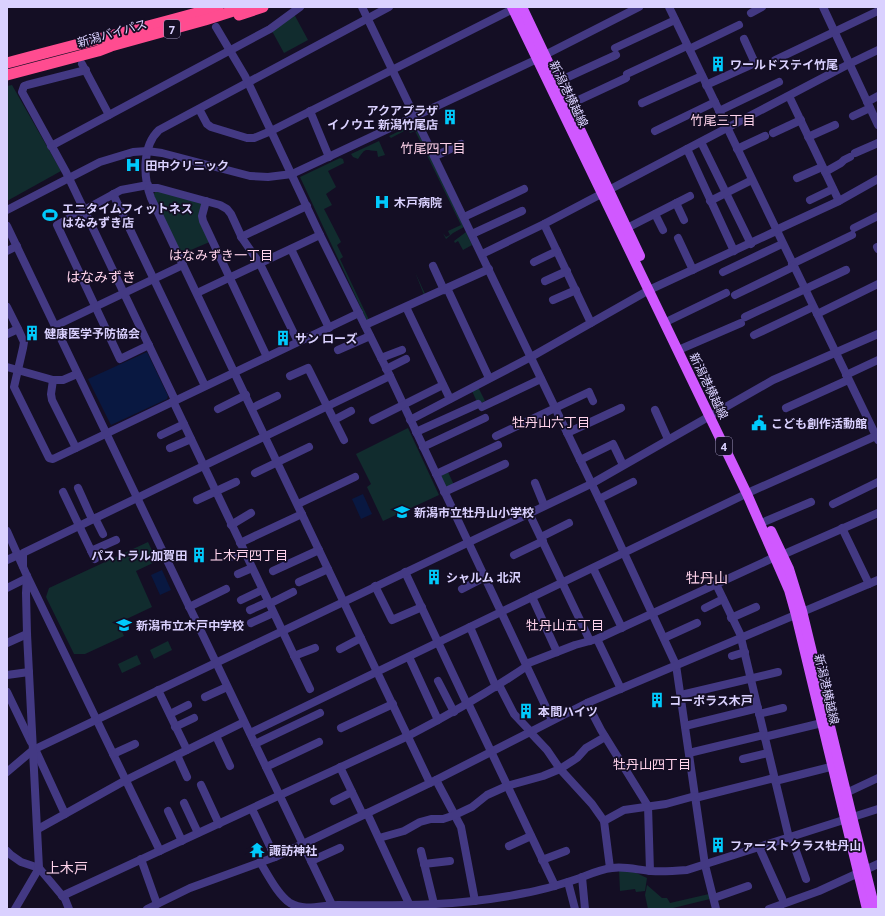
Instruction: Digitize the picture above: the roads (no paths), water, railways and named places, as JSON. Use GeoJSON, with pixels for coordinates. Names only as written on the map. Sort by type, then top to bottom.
{"type":"FeatureCollection","features":[{"type":"Feature","properties":{"kind":"highway"},"geometry":{"type":"LineString","coordinates":[[146,26],[170,16],[201,7]]}},
{"type":"Feature","properties":{"kind":"highway","name":"新潟バイパス"},"geometry":{"type":"LineString","coordinates":[[7,63],[146,26],[171,21],[218,7]]}},
{"type":"Feature","properties":{"kind":"highway","name":"新潟バイパス"},"geometry":{"type":"LineString","coordinates":[[7,75],[98,51],[246,7]]}},
{"type":"Feature","properties":{"kind":"highway"},"geometry":{"type":"LineString","coordinates":[[98,51],[112,51],[187,31],[263,7]]}},
{"type":"Feature","properties":{"kind":"main road","name":"新潟港横越線"},"geometry":{"type":"LineString","coordinates":[[516,8],[541,57],[712,414],[778,556],[791,576],[848,818],[862,871],[867,909]]}},
{"type":"Feature","properties":{"kind":"main road","name":"新潟港横越線"},"geometry":{"type":"LineString","coordinates":[[541,57],[557,82],[605,191],[627,228],[652,289],[670,320],[712,414]]}},
{"type":"Feature","properties":{"kind":"main road","name":"新潟港横越線"},"geometry":{"type":"LineString","coordinates":[[749,492],[766,521],[778,556]]}},
{"type":"Feature","properties":{"kind":"main road","name":"新潟港横越線"},"geometry":{"type":"LineString","coordinates":[[836,765],[846,793],[848,818]]}},
{"type":"Feature","properties":{"kind":"main road","name":"新潟港横越線"},"geometry":{"type":"LineString","coordinates":[[862,871],[875,898],[875,909]]}},
{"type":"Feature","properties":{"kind":"street"},"geometry":{"type":"LineString","coordinates":[[51,146],[270,29],[300,7]]}},
{"type":"Feature","properties":{"kind":"street"},"geometry":{"type":"LineString","coordinates":[[362,7],[416,116],[599,499],[676,666],[705,865],[716,909]]}},
{"type":"Feature","properties":{"kind":"street"},"geometry":{"type":"LineString","coordinates":[[389,7],[159,130],[153,136],[147,151],[146,176],[151,198],[408,736],[461,827],[475,901]]}},
{"type":"Feature","properties":{"kind":"street"},"geometry":{"type":"LineString","coordinates":[[7,210],[100,162],[133,152],[147,151],[176,156],[250,176],[268,177],[292,174],[541,57],[639,7]]}},
{"type":"Feature","properties":{"kind":"street"},"geometry":{"type":"LineString","coordinates":[[250,733],[749,492],[877,437],[782,244],[669,7]]}},
{"type":"Feature","properties":{"kind":"street"},"geometry":{"type":"LineString","coordinates":[[751,12],[763,7]]}},
{"type":"Feature","properties":{"kind":"street"},"geometry":{"type":"LineString","coordinates":[[833,7],[824,9],[878,125]]}},
{"type":"Feature","properties":{"kind":"street"},"geometry":{"type":"LineString","coordinates":[[200,109],[207,124],[211,127],[247,138],[254,138],[271,131],[516,8]]}},
{"type":"Feature","properties":{"kind":"street"},"geometry":{"type":"LineString","coordinates":[[775,60],[878,11]]}},
{"type":"Feature","properties":{"kind":"street"},"geometry":{"type":"LineString","coordinates":[[557,82],[675,20]]}},
{"type":"Feature","properties":{"kind":"street"},"geometry":{"type":"LineString","coordinates":[[568,105],[626,76],[739,25]]}},
{"type":"Feature","properties":{"kind":"street"},"geometry":{"type":"LineString","coordinates":[[216,28],[248,83],[320,235],[388,372],[552,720]]}},
{"type":"Feature","properties":{"kind":"street"},"geometry":{"type":"LineString","coordinates":[[706,85],[755,63],[744,39]]}},
{"type":"Feature","properties":{"kind":"street"},"geometry":{"type":"LineString","coordinates":[[482,254],[544,224],[878,50]]}},
{"type":"Feature","properties":{"kind":"street"},"geometry":{"type":"LineString","coordinates":[[109,115],[84,67],[27,85],[22,89],[23,95],[69,178],[149,345],[203,466],[310,689]]}},
{"type":"Feature","properties":{"kind":"street"},"geometry":{"type":"LineString","coordinates":[[642,103],[702,76]]}},
{"type":"Feature","properties":{"kind":"street"},"geometry":{"type":"LineString","coordinates":[[719,111],[779,82]]}},
{"type":"Feature","properties":{"kind":"street"},"geometry":{"type":"LineString","coordinates":[[789,96],[839,200]]}},
{"type":"Feature","properties":{"kind":"street"},"geometry":{"type":"LineString","coordinates":[[853,116],[878,96]]}},
{"type":"Feature","properties":{"kind":"street"},"geometry":{"type":"LineString","coordinates":[[655,131],[715,102]]}},
{"type":"Feature","properties":{"kind":"street"},"geometry":{"type":"LineString","coordinates":[[310,111],[329,157]]}},
{"type":"Feature","properties":{"kind":"street"},"geometry":{"type":"LineString","coordinates":[[737,149],[800,120]]}},
{"type":"Feature","properties":{"kind":"street"},"geometry":{"type":"LineString","coordinates":[[808,137],[835,125]]}},
{"type":"Feature","properties":{"kind":"street"},"geometry":{"type":"LineString","coordinates":[[701,142],[751,244]]}},
{"type":"Feature","properties":{"kind":"street"},"geometry":{"type":"LineString","coordinates":[[797,178],[841,163],[853,155],[878,143]]}},
{"type":"Feature","properties":{"kind":"street"},"geometry":{"type":"LineString","coordinates":[[435,156],[461,144]]}},
{"type":"Feature","properties":{"kind":"street"},"geometry":{"type":"LineString","coordinates":[[687,149],[734,251]]}},
{"type":"Feature","properties":{"kind":"street"},"geometry":{"type":"LineString","coordinates":[[410,420],[531,357],[652,289],[751,244],[878,179]]}},
{"type":"Feature","properties":{"kind":"street"},"geometry":{"type":"LineString","coordinates":[[710,200],[752,180]]}},
{"type":"Feature","properties":{"kind":"street"},"geometry":{"type":"LineString","coordinates":[[149,345],[120,359],[57,225],[121,190],[149,187],[206,201],[220,205],[227,209],[231,214],[241,237],[260,264],[298,342]]}},
{"type":"Feature","properties":{"kind":"street"},"geometry":{"type":"LineString","coordinates":[[464,217],[524,189]]}},
{"type":"Feature","properties":{"kind":"street"},"geometry":{"type":"LineString","coordinates":[[810,200],[833,189]]}},
{"type":"Feature","properties":{"kind":"street"},"geometry":{"type":"LineString","coordinates":[[113,194],[205,386]]}},
{"type":"Feature","properties":{"kind":"street"},"geometry":{"type":"LineString","coordinates":[[627,228],[690,196]]}},
{"type":"Feature","properties":{"kind":"street"},"geometry":{"type":"LineString","coordinates":[[206,201],[202,216],[203,221],[267,357]]}},
{"type":"Feature","properties":{"kind":"street"},"geometry":{"type":"LineString","coordinates":[[676,203],[684,220]]}},
{"type":"Feature","properties":{"kind":"street"},"geometry":{"type":"LineString","coordinates":[[241,237],[307,206]]}},
{"type":"Feature","properties":{"kind":"street"},"geometry":{"type":"LineString","coordinates":[[472,234],[522,210]]}},
{"type":"Feature","properties":{"kind":"street"},"geometry":{"type":"LineString","coordinates":[[655,214],[663,230]]}},
{"type":"Feature","properties":{"kind":"street"},"geometry":{"type":"LineString","coordinates":[[735,295],[793,265],[878,216]]}},
{"type":"Feature","properties":{"kind":"street"},"geometry":{"type":"LineString","coordinates":[[544,224],[591,323]]}},
{"type":"Feature","properties":{"kind":"street"},"geometry":{"type":"LineString","coordinates":[[7,226],[333,907]]}},
{"type":"Feature","properties":{"kind":"street"},"geometry":{"type":"LineString","coordinates":[[197,293],[320,235]]}},
{"type":"Feature","properties":{"kind":"street"},"geometry":{"type":"LineString","coordinates":[[678,238],[693,270]]}},
{"type":"Feature","properties":{"kind":"street"},"geometry":{"type":"LineString","coordinates":[[723,272],[782,244]]}},
{"type":"Feature","properties":{"kind":"street"},"geometry":{"type":"LineString","coordinates":[[7,251],[17,246]]}},
{"type":"Feature","properties":{"kind":"street"},"geometry":{"type":"LineString","coordinates":[[291,249],[329,328]]}},
{"type":"Feature","properties":{"kind":"street"},"geometry":{"type":"LineString","coordinates":[[534,262],[557,251]]}},
{"type":"Feature","properties":{"kind":"street"},"geometry":{"type":"LineString","coordinates":[[55,326],[183,265]]}},
{"type":"Feature","properties":{"kind":"street"},"geometry":{"type":"LineString","coordinates":[[433,266],[446,289],[489,378]]}},
{"type":"Feature","properties":{"kind":"street"},"geometry":{"type":"LineString","coordinates":[[365,325],[489,269]]}},
{"type":"Feature","properties":{"kind":"street"},"geometry":{"type":"LineString","coordinates":[[683,348],[846,270]]}},
{"type":"Feature","properties":{"kind":"street"},"geometry":{"type":"LineString","coordinates":[[544,281],[567,271]]}},
{"type":"Feature","properties":{"kind":"street"},"geometry":{"type":"LineString","coordinates":[[754,335],[878,284]]}},
{"type":"Feature","properties":{"kind":"street"},"geometry":{"type":"LineString","coordinates":[[553,300],[576,290]]}},
{"type":"Feature","properties":{"kind":"street"},"geometry":{"type":"LineString","coordinates":[[670,320],[726,293]]}},
{"type":"Feature","properties":{"kind":"street"},"geometry":{"type":"LineString","coordinates":[[406,307],[450,399]]}},
{"type":"Feature","properties":{"kind":"street"},"geometry":{"type":"LineString","coordinates":[[7,308],[18,329],[24,345],[14,387],[49,458],[53,459],[359,313]]}},
{"type":"Feature","properties":{"kind":"street"},"geometry":{"type":"LineString","coordinates":[[7,334],[18,329]]}},
{"type":"Feature","properties":{"kind":"street"},"geometry":{"type":"LineString","coordinates":[[7,772],[34,748],[591,484],[773,380],[878,334]]}},
{"type":"Feature","properties":{"kind":"street"},"geometry":{"type":"LineString","coordinates":[[338,350],[370,336]]}},
{"type":"Feature","properties":{"kind":"street"},"geometry":{"type":"LineString","coordinates":[[381,358],[402,350]]}},
{"type":"Feature","properties":{"kind":"street"},"geometry":{"type":"LineString","coordinates":[[23,566],[23,553],[327,406],[388,372],[406,359]]}},
{"type":"Feature","properties":{"kind":"street"},"geometry":{"type":"LineString","coordinates":[[786,408],[847,378],[878,360]]}},
{"type":"Feature","properties":{"kind":"street"},"geometry":{"type":"LineString","coordinates":[[7,367],[53,380],[63,380],[77,374]]}},
{"type":"Feature","properties":{"kind":"street"},"geometry":{"type":"LineString","coordinates":[[290,376],[308,368],[344,440]]}},
{"type":"Feature","properties":{"kind":"street"},"geometry":{"type":"LineString","coordinates":[[416,432],[541,379]]}},
{"type":"Feature","properties":{"kind":"street"},"geometry":{"type":"LineString","coordinates":[[53,380],[51,394],[52,400],[76,448]]}},
{"type":"Feature","properties":{"kind":"street"},"geometry":{"type":"LineString","coordinates":[[373,420],[443,385]]}},
{"type":"Feature","properties":{"kind":"street"},"geometry":{"type":"LineString","coordinates":[[496,436],[589,392],[593,401]]}},
{"type":"Feature","properties":{"kind":"street"},"geometry":{"type":"LineString","coordinates":[[218,409],[246,395]]}},
{"type":"Feature","properties":{"kind":"street"},"geometry":{"type":"LineString","coordinates":[[252,408],[277,396]]}},
{"type":"Feature","properties":{"kind":"street"},"geometry":{"type":"LineString","coordinates":[[567,433],[621,408]]}},
{"type":"Feature","properties":{"kind":"street"},"geometry":{"type":"LineString","coordinates":[[655,410],[668,439]]}},
{"type":"Feature","properties":{"kind":"street"},"geometry":{"type":"LineString","coordinates":[[334,420],[351,411]]}},
{"type":"Feature","properties":{"kind":"street"},"geometry":{"type":"LineString","coordinates":[[423,447],[485,418]]}},
{"type":"Feature","properties":{"kind":"street"},"geometry":{"type":"LineString","coordinates":[[161,435],[184,424]]}},
{"type":"Feature","properties":{"kind":"street"},"geometry":{"type":"LineString","coordinates":[[170,448],[191,439]]}},
{"type":"Feature","properties":{"kind":"street"},"geometry":{"type":"LineString","coordinates":[[580,460],[613,444],[623,465]]}},
{"type":"Feature","properties":{"kind":"street"},"geometry":{"type":"LineString","coordinates":[[255,473],[309,446]]}},
{"type":"Feature","properties":{"kind":"street"},"geometry":{"type":"LineString","coordinates":[[436,474],[498,446]]}},
{"type":"Feature","properties":{"kind":"street"},"geometry":{"type":"LineString","coordinates":[[444,492],[505,464]]}},
{"type":"Feature","properties":{"kind":"street"},"geometry":{"type":"LineString","coordinates":[[298,504],[355,477]]}},
{"type":"Feature","properties":{"kind":"street"},"geometry":{"type":"LineString","coordinates":[[197,500],[236,482]]}},
{"type":"Feature","properties":{"kind":"street"},"geometry":{"type":"LineString","coordinates":[[599,499],[633,482]]}},
{"type":"Feature","properties":{"kind":"street"},"geometry":{"type":"LineString","coordinates":[[833,504],[878,482]]}},
{"type":"Feature","properties":{"kind":"street"},"geometry":{"type":"LineString","coordinates":[[535,483],[544,505]]}},
{"type":"Feature","properties":{"kind":"street"},"geometry":{"type":"LineString","coordinates":[[78,488],[103,534]]}},
{"type":"Feature","properties":{"kind":"street"},"geometry":{"type":"LineString","coordinates":[[63,492],[93,555],[116,540]]}},
{"type":"Feature","properties":{"kind":"street"},"geometry":{"type":"LineString","coordinates":[[766,521],[811,502]]}},
{"type":"Feature","properties":{"kind":"street"},"geometry":{"type":"LineString","coordinates":[[232,526],[251,513]]}},
{"type":"Feature","properties":{"kind":"street"},"geometry":{"type":"LineString","coordinates":[[529,513],[562,583],[620,689]]}},
{"type":"Feature","properties":{"kind":"street"},"geometry":{"type":"LineString","coordinates":[[62,896],[408,736],[454,712],[498,686],[527,665],[557,652],[594,640],[622,628],[778,556],[878,513]]}},
{"type":"Feature","properties":{"kind":"street"},"geometry":{"type":"LineString","coordinates":[[230,557],[242,547],[302,514]]}},
{"type":"Feature","properties":{"kind":"street"},"geometry":{"type":"LineString","coordinates":[[514,555],[569,523]]}},
{"type":"Feature","properties":{"kind":"street"},"geometry":{"type":"LineString","coordinates":[[842,528],[869,584]]}},
{"type":"Feature","properties":{"kind":"street"},"geometry":{"type":"LineString","coordinates":[[8,535],[160,851]]}},
{"type":"Feature","properties":{"kind":"street"},"geometry":{"type":"LineString","coordinates":[[273,572],[319,550]]}},
{"type":"Feature","properties":{"kind":"street"},"geometry":{"type":"LineString","coordinates":[[7,560],[18,555]]}},
{"type":"Feature","properties":{"kind":"street"},"geometry":{"type":"LineString","coordinates":[[238,574],[252,568]]}},
{"type":"Feature","properties":{"kind":"street"},"geometry":{"type":"LineString","coordinates":[[593,568],[622,628]]}},
{"type":"Feature","properties":{"kind":"street"},"geometry":{"type":"LineString","coordinates":[[299,582],[328,569]]}},
{"type":"Feature","properties":{"kind":"street"},"geometry":{"type":"LineString","coordinates":[[405,572],[492,752],[554,886]]}},
{"type":"Feature","properties":{"kind":"street"},"geometry":{"type":"LineString","coordinates":[[7,588],[27,577]]}},
{"type":"Feature","properties":{"kind":"street"},"geometry":{"type":"LineString","coordinates":[[14,909],[39,868],[27,634],[27,577]]}},
{"type":"Feature","properties":{"kind":"street"},"geometry":{"type":"LineString","coordinates":[[462,589],[484,577]]}},
{"type":"Feature","properties":{"kind":"street"},"geometry":{"type":"LineString","coordinates":[[148,909],[190,888],[275,857],[303,844],[492,752],[587,703],[878,580]]}},
{"type":"Feature","properties":{"kind":"street"},"geometry":{"type":"LineString","coordinates":[[716,584],[741,638],[774,779],[790,838],[806,879]]}},
{"type":"Feature","properties":{"kind":"street"},"geometry":{"type":"LineString","coordinates":[[375,586],[392,620],[422,607]]}},
{"type":"Feature","properties":{"kind":"street"},"geometry":{"type":"LineString","coordinates":[[189,606],[226,589]]}},
{"type":"Feature","properties":{"kind":"street"},"geometry":{"type":"LineString","coordinates":[[241,600],[262,590]]}},
{"type":"Feature","properties":{"kind":"street"},"geometry":{"type":"LineString","coordinates":[[250,610],[293,592]]}},
{"type":"Feature","properties":{"kind":"street"},"geometry":{"type":"LineString","coordinates":[[532,597],[557,652]]}},
{"type":"Feature","properties":{"kind":"street"},"geometry":{"type":"LineString","coordinates":[[705,608],[723,600]]}},
{"type":"Feature","properties":{"kind":"street"},"geometry":{"type":"LineString","coordinates":[[731,618],[756,606]]}},
{"type":"Feature","properties":{"kind":"street"},"geometry":{"type":"LineString","coordinates":[[252,623],[273,613]]}},
{"type":"Feature","properties":{"kind":"street"},"geometry":{"type":"LineString","coordinates":[[664,638],[697,623]]}},
{"type":"Feature","properties":{"kind":"street"},"geometry":{"type":"LineString","coordinates":[[470,627],[498,686],[514,714],[547,750],[560,769],[592,804],[604,821],[610,868]]}},
{"type":"Feature","properties":{"kind":"street"},"geometry":{"type":"LineString","coordinates":[[7,643],[27,634]]}},
{"type":"Feature","properties":{"kind":"street"},"geometry":{"type":"LineString","coordinates":[[340,649],[361,638]]}},
{"type":"Feature","properties":{"kind":"street"},"geometry":{"type":"LineString","coordinates":[[294,656],[315,648]]}},
{"type":"Feature","properties":{"kind":"street"},"geometry":{"type":"LineString","coordinates":[[732,656],[745,652]]}},
{"type":"Feature","properties":{"kind":"street"},"geometry":{"type":"LineString","coordinates":[[409,656],[438,720]]}},
{"type":"Feature","properties":{"kind":"street"},"geometry":{"type":"LineString","coordinates":[[7,675],[29,672]]}},
{"type":"Feature","properties":{"kind":"street"},"geometry":{"type":"LineString","coordinates":[[681,695],[751,677],[778,672]]}},
{"type":"Feature","properties":{"kind":"street"},"geometry":{"type":"LineString","coordinates":[[438,681],[454,712]]}},
{"type":"Feature","properties":{"kind":"street"},"geometry":{"type":"LineString","coordinates":[[205,697],[227,687]]}},
{"type":"Feature","properties":{"kind":"street"},"geometry":{"type":"LineString","coordinates":[[158,690],[187,750]]}},
{"type":"Feature","properties":{"kind":"street"},"geometry":{"type":"LineString","coordinates":[[8,695],[65,814]]}},
{"type":"Feature","properties":{"kind":"street"},"geometry":{"type":"LineString","coordinates":[[587,703],[605,737],[648,806],[650,871]]}},
{"type":"Feature","properties":{"kind":"street"},"geometry":{"type":"LineString","coordinates":[[341,728],[393,704]]}},
{"type":"Feature","properties":{"kind":"street"},"geometry":{"type":"LineString","coordinates":[[170,714],[188,705]]}},
{"type":"Feature","properties":{"kind":"street"},"geometry":{"type":"LineString","coordinates":[[685,726],[759,711],[783,708]]}},
{"type":"Feature","properties":{"kind":"street"},"geometry":{"type":"LineString","coordinates":[[255,744],[320,713]]}},
{"type":"Feature","properties":{"kind":"street"},"geometry":{"type":"LineString","coordinates":[[176,727],[194,718]]}},
{"type":"Feature","properties":{"kind":"street"},"geometry":{"type":"LineString","coordinates":[[38,829],[126,780],[244,722]]}},
{"type":"Feature","properties":{"kind":"street"},"geometry":{"type":"LineString","coordinates":[[689,753],[825,722]]}},
{"type":"Feature","properties":{"kind":"street"},"geometry":{"type":"LineString","coordinates":[[216,736],[230,766]]}},
{"type":"Feature","properties":{"kind":"street"},"geometry":{"type":"LineString","coordinates":[[379,838],[404,831],[420,822],[431,819],[442,819],[454,815],[472,807],[487,795],[507,786],[543,776],[560,769],[577,758],[586,748],[605,737]]}},
{"type":"Feature","properties":{"kind":"street"},"geometry":{"type":"LineString","coordinates":[[266,767],[319,742]]}},
{"type":"Feature","properties":{"kind":"street"},"geometry":{"type":"LineString","coordinates":[[113,754],[135,744]]}},
{"type":"Feature","properties":{"kind":"street"},"geometry":{"type":"LineString","coordinates":[[743,759],[768,753]]}},
{"type":"Feature","properties":{"kind":"street"},"geometry":{"type":"LineString","coordinates":[[177,755],[187,777]]}},
{"type":"Feature","properties":{"kind":"street"},"geometry":{"type":"LineString","coordinates":[[604,821],[624,810],[666,804],[836,765]]}},
{"type":"Feature","properties":{"kind":"street"},"geometry":{"type":"LineString","coordinates":[[340,767],[352,792],[379,838],[413,907]]}},
{"type":"Feature","properties":{"kind":"street"},"geometry":{"type":"LineString","coordinates":[[34,772],[45,771]]}},
{"type":"Feature","properties":{"kind":"street"},"geometry":{"type":"LineString","coordinates":[[846,793],[878,778]]}},
{"type":"Feature","properties":{"kind":"street"},"geometry":{"type":"LineString","coordinates":[[201,785],[219,824]]}},
{"type":"Feature","properties":{"kind":"street"},"geometry":{"type":"LineString","coordinates":[[334,800],[352,792]]}},
{"type":"Feature","properties":{"kind":"street"},"geometry":{"type":"LineString","coordinates":[[184,803],[198,833]]}},
{"type":"Feature","properties":{"kind":"street"},"geometry":{"type":"LineString","coordinates":[[252,809],[275,857]]}},
{"type":"Feature","properties":{"kind":"street"},"geometry":{"type":"LineString","coordinates":[[260,862],[287,906],[311,908],[413,907],[475,901],[526,893],[568,882],[610,868],[626,867],[650,871],[687,870],[878,809]]}},
{"type":"Feature","properties":{"kind":"street"},"geometry":{"type":"LineString","coordinates":[[168,810],[182,841]]}},
{"type":"Feature","properties":{"kind":"street"},"geometry":{"type":"LineString","coordinates":[[509,846],[531,836]]}},
{"type":"Feature","properties":{"kind":"street"},"geometry":{"type":"LineString","coordinates":[[759,847],[782,898]]}},
{"type":"Feature","properties":{"kind":"street"},"geometry":{"type":"LineString","coordinates":[[311,861],[340,848]]}},
{"type":"Feature","properties":{"kind":"street"},"geometry":{"type":"LineString","coordinates":[[7,851],[21,862],[39,868],[62,896],[69,909]]}},
{"type":"Feature","properties":{"kind":"street"},"geometry":{"type":"LineString","coordinates":[[420,851],[434,904]]}},
{"type":"Feature","properties":{"kind":"street"},"geometry":{"type":"LineString","coordinates":[[542,860],[566,851]]}},
{"type":"Feature","properties":{"kind":"street"},"geometry":{"type":"LineString","coordinates":[[141,860],[158,904]]}},
{"type":"Feature","properties":{"kind":"street"},"geometry":{"type":"LineString","coordinates":[[424,864],[450,860]]}},
{"type":"Feature","properties":{"kind":"street"},"geometry":{"type":"LineString","coordinates":[[769,909],[819,891],[878,864]]}},
{"type":"Feature","properties":{"kind":"street"},"geometry":{"type":"LineString","coordinates":[[582,877],[585,909]]}},
{"type":"Feature","properties":{"kind":"street"},"geometry":{"type":"LineString","coordinates":[[568,882],[575,909]]}},
{"type":"Feature","properties":{"kind":"street"},"geometry":{"type":"LineString","coordinates":[[714,898],[748,886]]}},
{"type":"Feature","properties":{"kind":"water"},"geometry":{"type":"Polygon","coordinates":[[[147,352],[168,396],[167,399],[111,425],[88,379],[147,352]]]}},
{"type":"Feature","properties":{"kind":"water"},"geometry":{"type":"Polygon","coordinates":[[[363,494],[372,514],[361,519],[352,499],[363,494]]]}},
{"type":"Feature","properties":{"kind":"water"},"geometry":{"type":"Polygon","coordinates":[[[162,570],[171,590],[160,595],[151,575],[162,570]]]}},
{"type":"Feature","properties":{"kind":"place","name":"ワールドステイ竹尾"},"geometry":{"type":"Point","coordinates":[718,64]}},
{"type":"Feature","properties":{"kind":"place","name":"アクアプラザ イノウエ 新潟竹尾店"},"geometry":{"type":"Point","coordinates":[450,117]}},
{"type":"Feature","properties":{"kind":"place","name":"田中クリニック"},"geometry":{"type":"Point","coordinates":[133,165]}},
{"type":"Feature","properties":{"kind":"place","name":"木戸病院"},"geometry":{"type":"Point","coordinates":[382,202]}},
{"type":"Feature","properties":{"kind":"place","name":"エニタイムフィットネス はなみずき店"},"geometry":{"type":"Point","coordinates":[50,215]}},
{"type":"Feature","properties":{"kind":"place","name":"健康医学予防協会"},"geometry":{"type":"Point","coordinates":[32,333]}},
{"type":"Feature","properties":{"kind":"place","name":"サン ローズ"},"geometry":{"type":"Point","coordinates":[283,338]}},
{"type":"Feature","properties":{"kind":"place","name":"こども創作活動館"},"geometry":{"type":"Point","coordinates":[759,423]}},
{"type":"Feature","properties":{"kind":"place","name":"新潟市立牡丹山小学校"},"geometry":{"type":"Point","coordinates":[402,512]}},
{"type":"Feature","properties":{"kind":"place","name":"パストラル加賀田"},"geometry":{"type":"Point","coordinates":[199,555]}},
{"type":"Feature","properties":{"kind":"place","name":"シャルム 北沢"},"geometry":{"type":"Point","coordinates":[434,577]}},
{"type":"Feature","properties":{"kind":"place","name":"新潟市立木戸中学校"},"geometry":{"type":"Point","coordinates":[124,625]}},
{"type":"Feature","properties":{"kind":"place","name":"コーポラス木戸"},"geometry":{"type":"Point","coordinates":[657,700]}},
{"type":"Feature","properties":{"kind":"place","name":"本間ハイツ"},"geometry":{"type":"Point","coordinates":[526,711]}},
{"type":"Feature","properties":{"kind":"place","name":"ファーストクラス牡丹山"},"geometry":{"type":"Point","coordinates":[718,845]}},
{"type":"Feature","properties":{"kind":"place","name":"諏訪神社"},"geometry":{"type":"Point","coordinates":[257,850]}},
{"type":"Feature","properties":{"kind":"district","name":"竹尾三丁目"},"geometry":{"type":"Point","coordinates":[723,120]}},
{"type":"Feature","properties":{"kind":"district","name":"竹尾四丁目"},"geometry":{"type":"Point","coordinates":[433,148]}},
{"type":"Feature","properties":{"kind":"district","name":"はなみずき一丁目"},"geometry":{"type":"Point","coordinates":[221,255]}},
{"type":"Feature","properties":{"kind":"district","name":"はなみずき"},"geometry":{"type":"Point","coordinates":[101,276]}},
{"type":"Feature","properties":{"kind":"district","name":"牡丹山六丁目"},"geometry":{"type":"Point","coordinates":[551,422]}},
{"type":"Feature","properties":{"kind":"district","name":"上木戸四丁目"},"geometry":{"type":"Point","coordinates":[249,555]}},
{"type":"Feature","properties":{"kind":"district","name":"牡丹山"},"geometry":{"type":"Point","coordinates":[707,577]}},
{"type":"Feature","properties":{"kind":"district","name":"牡丹山五丁目"},"geometry":{"type":"Point","coordinates":[565,625]}},
{"type":"Feature","properties":{"kind":"district","name":"牡丹山四丁目"},"geometry":{"type":"Point","coordinates":[652,764]}},
{"type":"Feature","properties":{"kind":"district","name":"上木戸"},"geometry":{"type":"Point","coordinates":[67,867]}}]}
